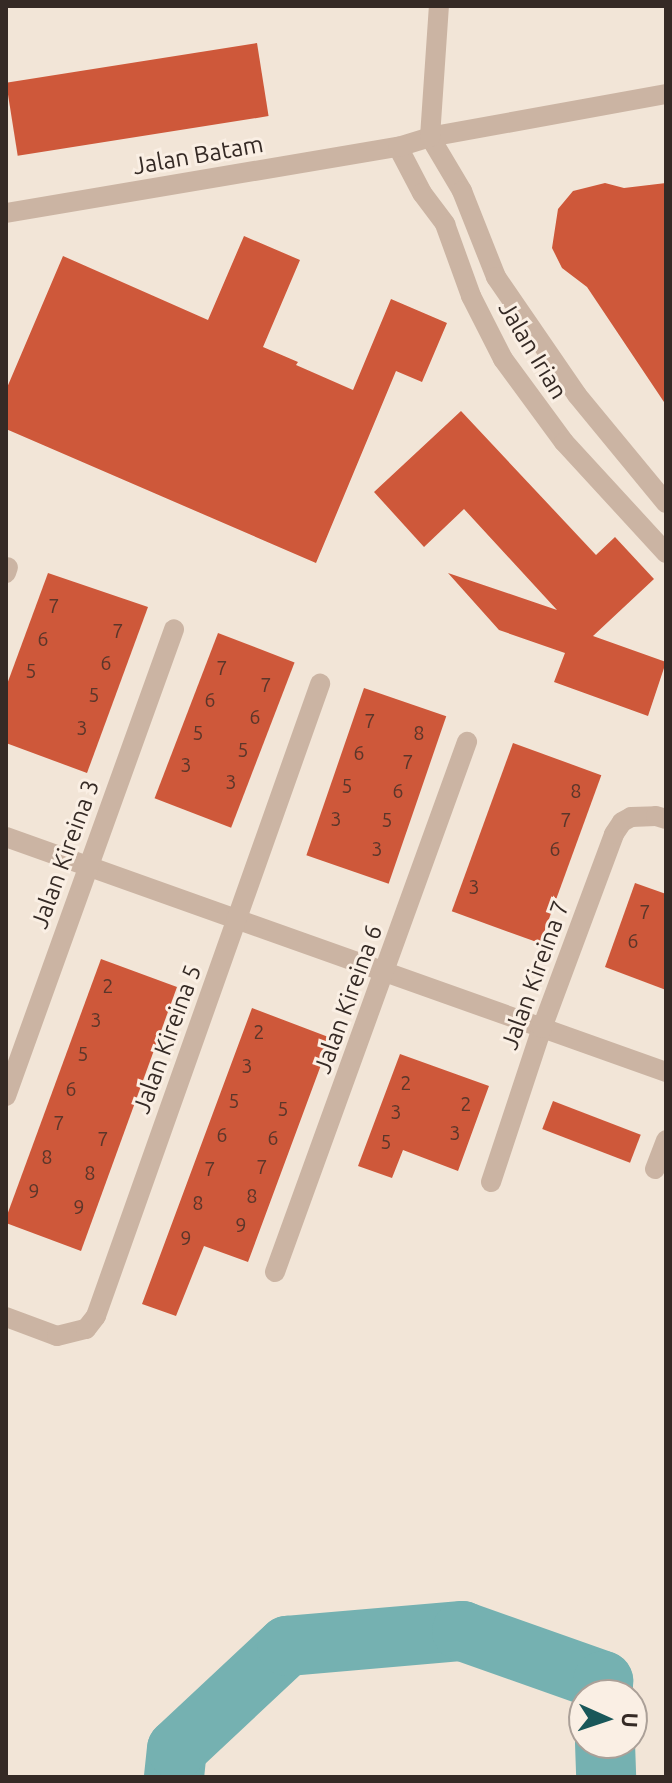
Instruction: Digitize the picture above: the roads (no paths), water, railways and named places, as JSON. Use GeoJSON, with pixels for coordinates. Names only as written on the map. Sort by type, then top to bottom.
{"type":"FeatureCollection","features":[{"type":"Feature","properties":{"kind":"street"},"geometry":{"type":"LineString","coordinates":[[430,137],[439,6]]}},
{"type":"Feature","properties":{"kind":"street","name":"Jalan Batam"},"geometry":{"type":"LineString","coordinates":[[6,213],[398,147],[430,137],[666,94]]}},
{"type":"Feature","properties":{"kind":"street","name":"Jalan Irian"},"geometry":{"type":"LineString","coordinates":[[430,137],[462,191],[496,277],[577,395],[666,503]]}},
{"type":"Feature","properties":{"kind":"street","name":"Jalan Irian"},"geometry":{"type":"LineString","coordinates":[[398,147],[422,193],[445,224],[471,296],[503,359],[564,442],[663,545]]}},
{"type":"Feature","properties":{"kind":"street","name":"Jalan Kireina 3"},"geometry":{"type":"LineString","coordinates":[[6,1096],[174,629]]}},
{"type":"Feature","properties":{"kind":"street","name":"Jalan Kireina 5"},"geometry":{"type":"LineString","coordinates":[[6,1317],[57,1336],[86,1329],[96,1316],[320,684]]}},
{"type":"Feature","properties":{"kind":"street","name":"Jalan Kireina 6"},"geometry":{"type":"LineString","coordinates":[[275,1272],[467,742]]}},
{"type":"Feature","properties":{"kind":"street","name":"Jalan Kireina 7"},"geometry":{"type":"LineString","coordinates":[[491,1182],[542,1028],[614,834],[622,822],[631,817],[661,818]]}},
{"type":"Feature","properties":{"kind":"street"},"geometry":{"type":"LineString","coordinates":[[6,837],[238,917],[666,1072]]}},
{"type":"Feature","properties":{"kind":"street"},"geometry":{"type":"LineString","coordinates":[[655,1169],[666,1140]]}},
{"type":"Feature","properties":{"kind":"waterway"},"geometry":{"type":"LineString","coordinates":[[174,1777],[177,1749],[287,1646],[462,1631],[597,1679]]}},
{"type":"Feature","properties":{"kind":"waterway"},"geometry":{"type":"LineString","coordinates":[[605,1759],[606,1777]]}}]}
